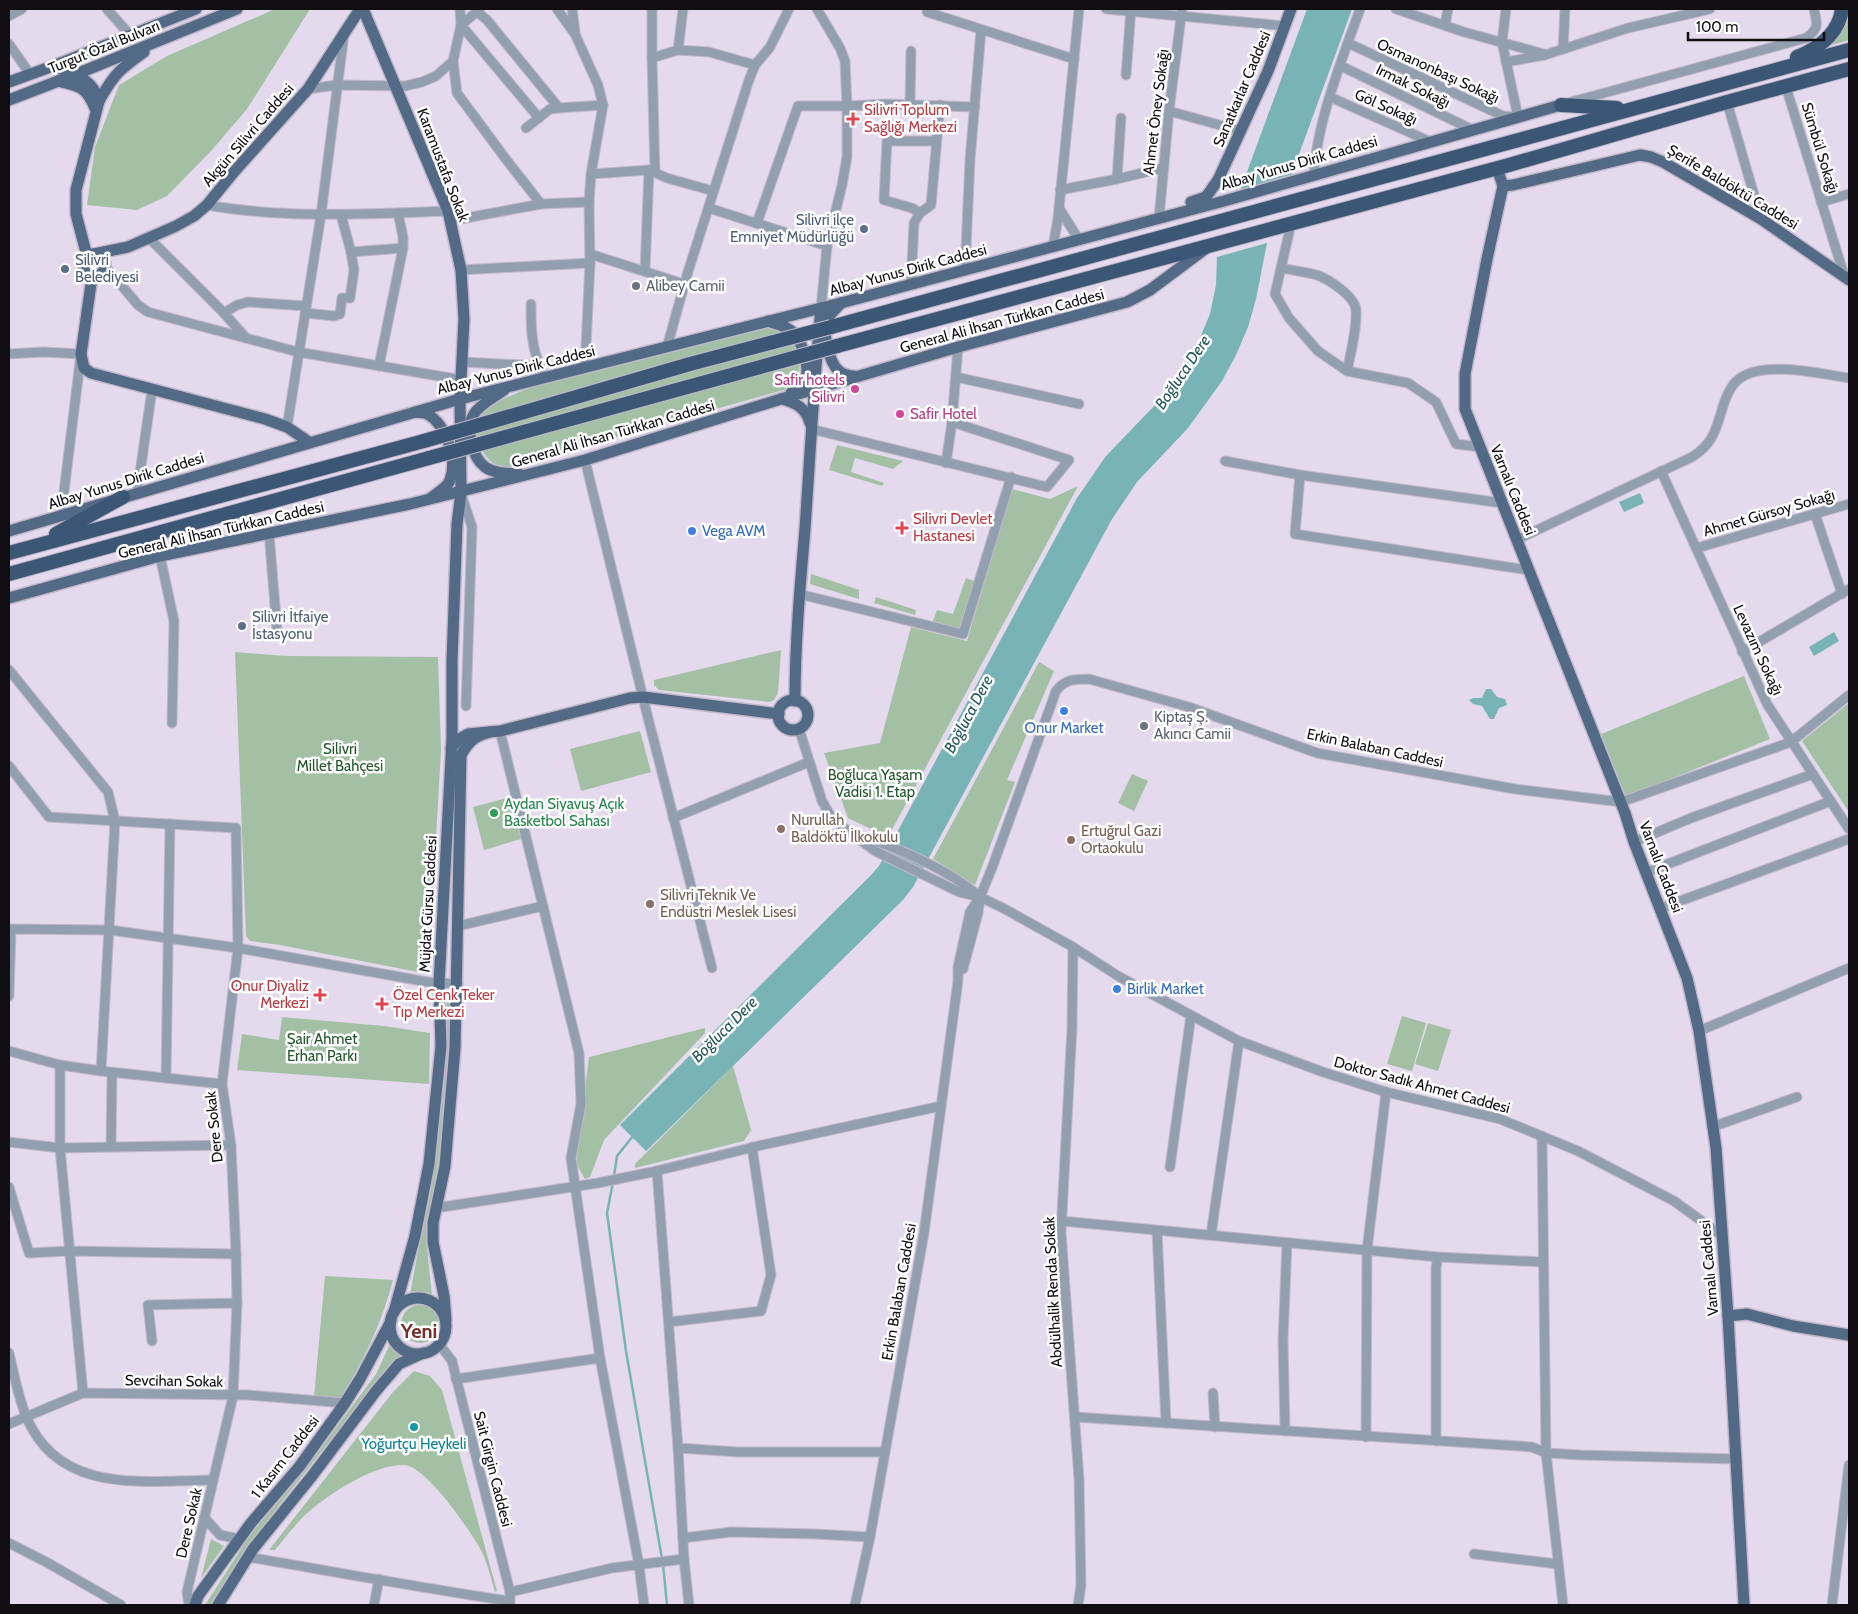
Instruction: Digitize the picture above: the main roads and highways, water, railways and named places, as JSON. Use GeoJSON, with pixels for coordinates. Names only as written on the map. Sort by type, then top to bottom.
{"type":"FeatureCollection","features":[{"type":"Feature","properties":{"kind":"highway"},"geometry":{"type":"LineString","coordinates":[[1702,89],[1810,52],[1833,32],[1838,25],[1842,9]]}},
{"type":"Feature","properties":{"kind":"highway"},"geometry":{"type":"LineString","coordinates":[[9,553],[424,441],[690,364],[1849,50]]}},
{"type":"Feature","properties":{"kind":"highway"},"geometry":{"type":"LineString","coordinates":[[9,574],[836,346],[1497,168],[1727,102],[1849,71]]}},
{"type":"Feature","properties":{"kind":"highway"},"geometry":{"type":"LineString","coordinates":[[1561,105],[1630,109]]}},
{"type":"Feature","properties":{"kind":"highway"},"geometry":{"type":"LineString","coordinates":[[29,548],[123,497]]}},
{"type":"Feature","properties":{"kind":"main road","name":"Turgut Özal Bulvarı"},"geometry":{"type":"LineString","coordinates":[[9,82],[196,9]]}},
{"type":"Feature","properties":{"kind":"main road","name":"Turgut Özal Bulvarı"},"geometry":{"type":"LineString","coordinates":[[9,100],[237,9]]}},
{"type":"Feature","properties":{"kind":"main road","name":"Akgün Silivri Caddesi"},"geometry":{"type":"LineString","coordinates":[[128,247],[176,226],[194,216],[207,205],[308,88],[345,30],[361,9]]}},
{"type":"Feature","properties":{"kind":"main road","name":"Karamustafa Sokak"},"geometry":{"type":"LineString","coordinates":[[361,9],[396,86],[449,216],[461,270],[464,319],[460,399],[461,492]]}},
{"type":"Feature","properties":{"kind":"main road","name":"Sanatkarlar Caddesi"},"geometry":{"type":"LineString","coordinates":[[1159,218],[1168,210],[1179,205],[1206,197],[1218,180],[1286,26],[1291,9]]}},
{"type":"Feature","properties":{"kind":"main road"},"geometry":{"type":"LineString","coordinates":[[90,255],[76,214],[76,190],[98,106],[111,78],[122,67],[160,40]]}},
{"type":"Feature","properties":{"kind":"main road"},"geometry":{"type":"LineString","coordinates":[[53,66],[90,84],[96,90],[98,106]]}},
{"type":"Feature","properties":{"kind":"main road"},"geometry":{"type":"LineString","coordinates":[[58,81],[83,89],[98,106]]}},
{"type":"Feature","properties":{"kind":"main road","name":"Albay Yunus Dirik Caddesi"},"geometry":{"type":"LineString","coordinates":[[9,531],[460,399],[841,303],[1079,240],[1561,105]]}},
{"type":"Feature","properties":{"kind":"main road","name":"Şerife Baldöktü Caddesi"},"geometry":{"type":"LineString","coordinates":[[1503,186],[1640,155],[1651,156],[1761,219],[1848,277]]}},
{"type":"Feature","properties":{"kind":"main road"},"geometry":{"type":"LineString","coordinates":[[1497,168],[1503,186]]}},
{"type":"Feature","properties":{"kind":"main road"},"geometry":{"type":"LineString","coordinates":[[1218,180],[1219,197],[1229,199]]}},
{"type":"Feature","properties":{"kind":"main road","name":"Varnalı Caddesi"},"geometry":{"type":"LineString","coordinates":[[1503,186],[1486,259],[1465,374],[1464,409],[1518,539],[1528,570],[1621,802],[1634,842],[1687,978],[1699,1030],[1716,1148],[1728,1316],[1744,1605]]}},
{"type":"Feature","properties":{"kind":"main road","name":"General Ali İhsan Türkkan Caddesi"},"geometry":{"type":"LineString","coordinates":[[9,598],[160,556],[461,492],[585,460],[781,399],[1127,302],[1150,290],[1213,246]]}},
{"type":"Feature","properties":{"kind":"main road"},"geometry":{"type":"LineString","coordinates":[[92,277],[85,273],[82,266],[90,255],[128,247]]}},
{"type":"Feature","properties":{"kind":"main road"},"geometry":{"type":"LineString","coordinates":[[92,277],[102,273],[105,266],[128,247]]}},
{"type":"Feature","properties":{"kind":"main road"},"geometry":{"type":"LineString","coordinates":[[90,255],[103,259],[105,266]]}},
{"type":"Feature","properties":{"kind":"main road"},"geometry":{"type":"LineString","coordinates":[[92,277],[81,354],[84,368],[91,373],[266,419],[287,427],[309,442]]}},
{"type":"Feature","properties":{"kind":"main road"},"geometry":{"type":"LineString","coordinates":[[841,303],[829,316],[826,323],[827,343],[831,359],[838,370],[846,376],[857,377]]}},
{"type":"Feature","properties":{"kind":"main road"},"geometry":{"type":"LineString","coordinates":[[795,701],[795,651],[812,429],[813,390],[821,308]]}},
{"type":"Feature","properties":{"kind":"main road"},"geometry":{"type":"LineString","coordinates":[[768,321],[792,330],[806,359],[808,373],[803,385],[781,399]]}},
{"type":"Feature","properties":{"kind":"main road"},"geometry":{"type":"LineString","coordinates":[[510,386],[475,413],[472,420],[470,438],[484,467],[495,472],[529,474]]}},
{"type":"Feature","properties":{"kind":"main road"},"geometry":{"type":"LineString","coordinates":[[781,399],[796,403],[804,410],[812,429]]}},
{"type":"Feature","properties":{"kind":"main road"},"geometry":{"type":"LineString","coordinates":[[413,412],[426,414],[441,428],[448,440],[452,457],[453,468],[450,482],[429,499]]}},
{"type":"Feature","properties":{"kind":"main road","name":"Müjdat Gürsu Caddesi"},"geometry":{"type":"LineString","coordinates":[[393,1317],[415,1236],[429,1164],[441,1046],[439,984],[451,748],[452,661],[458,524],[461,492]]}},
{"type":"Feature","properties":{"kind":"main road"},"geometry":{"type":"LineString","coordinates":[[451,748],[459,739],[468,734],[495,731],[643,696],[779,714]]}},
{"type":"Feature","properties":{"kind":"main road"},"geometry":{"type":"LineString","coordinates":[[795,701],[803,704],[808,715],[806,723],[799,729],[794,730],[784,727],[779,719],[779,714],[784,704],[795,701]]}},
{"type":"Feature","properties":{"kind":"main road","name":"Müjdat Gürsu Caddesi"},"geometry":{"type":"LineString","coordinates":[[446,1320],[444,1296],[433,1242],[433,1223],[445,1166],[455,1048],[458,984],[461,755],[468,742],[482,734],[495,731]]}},
{"type":"Feature","properties":{"kind":"main road"},"geometry":{"type":"LineString","coordinates":[[218,1605],[248,1557],[399,1364],[432,1350],[439,1344],[446,1329],[446,1320],[442,1311],[428,1299],[418,1298],[400,1305],[393,1317],[391,1330],[399,1346],[406,1351],[423,1353]]}},
{"type":"Feature","properties":{"kind":"main road"},"geometry":{"type":"LineString","coordinates":[[1728,1316],[1747,1314],[1793,1326],[1849,1335]]}},
{"type":"Feature","properties":{"kind":"main road","name":"1 Kasım Caddesi"},"geometry":{"type":"LineString","coordinates":[[194,1605],[198,1596],[239,1539],[299,1467],[345,1403],[393,1317]]}},
{"type":"Feature","properties":{"kind":"water"},"geometry":{"type":"Polygon","coordinates":[[[1307,9],[1352,9],[1291,176],[1240,191],[1307,9]]]}},
{"type":"Feature","properties":{"kind":"water","name":"Boğluca Dere"},"geometry":{"type":"Polygon","coordinates":[[[1267,243],[1256,299],[1248,327],[1222,381],[1188,428],[1137,482],[1112,519],[913,887],[903,900],[646,1151],[620,1125],[879,866],[1077,498],[1106,456],[1157,403],[1188,360],[1210,314],[1216,285],[1217,257],[1267,243]]]}},
{"type":"Feature","properties":{"kind":"water"},"geometry":{"type":"Polygon","coordinates":[[[1640,493],[1644,503],[1624,512],[1619,502],[1640,493]]]}},
{"type":"Feature","properties":{"kind":"water"},"geometry":{"type":"Polygon","coordinates":[[[1834,632],[1839,641],[1814,656],[1809,647],[1834,632]]]}},
{"type":"Feature","properties":{"kind":"water"},"geometry":{"type":"Polygon","coordinates":[[[1486,689],[1491,689],[1497,697],[1505,699],[1507,705],[1499,708],[1494,719],[1490,719],[1482,706],[1473,704],[1469,700],[1482,698],[1486,689]]]}},
{"type":"Feature","properties":{"kind":"waterway"},"geometry":{"type":"LineString","coordinates":[[614,1176],[617,1156],[633,1136]]}},
{"type":"Feature","properties":{"kind":"waterway"},"geometry":{"type":"LineString","coordinates":[[613,1182],[607,1213],[626,1351],[662,1559]]}},
{"type":"Feature","properties":{"kind":"waterway"},"geometry":{"type":"LineString","coordinates":[[663,1564],[667,1605]]}},
{"type":"Feature","properties":{"kind":"place","name":"Silivri Toplum Sağlığı Merkezi"},"geometry":{"type":"Point","coordinates":[853,119]}},
{"type":"Feature","properties":{"kind":"place","name":"Silivri ilçe Emniyet Müdürlüğü"},"geometry":{"type":"Point","coordinates":[864,229]}},
{"type":"Feature","properties":{"kind":"place","name":"Silivri Belediyesi"},"geometry":{"type":"Point","coordinates":[65,269]}},
{"type":"Feature","properties":{"kind":"place","name":"Alibey Camii"},"geometry":{"type":"Point","coordinates":[636,286]}},
{"type":"Feature","properties":{"kind":"place","name":"Safir hotels Silivri"},"geometry":{"type":"Point","coordinates":[855,389]}},
{"type":"Feature","properties":{"kind":"place","name":"Safir Hotel"},"geometry":{"type":"Point","coordinates":[900,414]}},
{"type":"Feature","properties":{"kind":"place","name":"Silivri Devlet Hastanesi"},"geometry":{"type":"Point","coordinates":[902,528]}},
{"type":"Feature","properties":{"kind":"place","name":"Vega AVM"},"geometry":{"type":"Point","coordinates":[692,531]}},
{"type":"Feature","properties":{"kind":"place","name":"Silivri İtfaiye İstasyonu"},"geometry":{"type":"Point","coordinates":[242,626]}},
{"type":"Feature","properties":{"kind":"place","name":"Onur Market"},"geometry":{"type":"Point","coordinates":[1064,711]}},
{"type":"Feature","properties":{"kind":"place","name":"Kiptaş Ş. Akıncı Camii"},"geometry":{"type":"Point","coordinates":[1144,726]}},
{"type":"Feature","properties":{"kind":"place","name":"Aydan Siyavuş Açık Basketbol Sahası"},"geometry":{"type":"Point","coordinates":[494,813]}},
{"type":"Feature","properties":{"kind":"place","name":"Nurullah Baldöktü İlkokulu"},"geometry":{"type":"Point","coordinates":[781,829]}},
{"type":"Feature","properties":{"kind":"place","name":"Ertuğrul Gazi Ortaokulu"},"geometry":{"type":"Point","coordinates":[1071,840]}},
{"type":"Feature","properties":{"kind":"place","name":"Silivri Teknik Ve Endüstri Meslek Lisesi"},"geometry":{"type":"Point","coordinates":[650,904]}},
{"type":"Feature","properties":{"kind":"place","name":"Birlik Market"},"geometry":{"type":"Point","coordinates":[1117,989]}},
{"type":"Feature","properties":{"kind":"place","name":"Onur Diyaliz Merkezi"},"geometry":{"type":"Point","coordinates":[320,995]}},
{"type":"Feature","properties":{"kind":"place","name":"Özel Cenk Teker Tıp Merkezi"},"geometry":{"type":"Point","coordinates":[382,1004]}},
{"type":"Feature","properties":{"kind":"place","name":"Yoğurtçu Heykeli"},"geometry":{"type":"Point","coordinates":[414,1427]}},
{"type":"Feature","properties":{"kind":"district","name":"Yeni"},"geometry":{"type":"Point","coordinates":[419,1331]}},
{"type":"Feature","properties":{"kind":"park label","name":"Silivri Millet Bahçesi"},"geometry":{"type":"Point","coordinates":[340,758]}},
{"type":"Feature","properties":{"kind":"park label","name":"Boğluca Yaşam Vadisi 1. Etap"},"geometry":{"type":"Point","coordinates":[875,784]}},
{"type":"Feature","properties":{"kind":"park label","name":"Şair Ahmet Erhan Parkı"},"geometry":{"type":"Point","coordinates":[322,1048]}}]}
